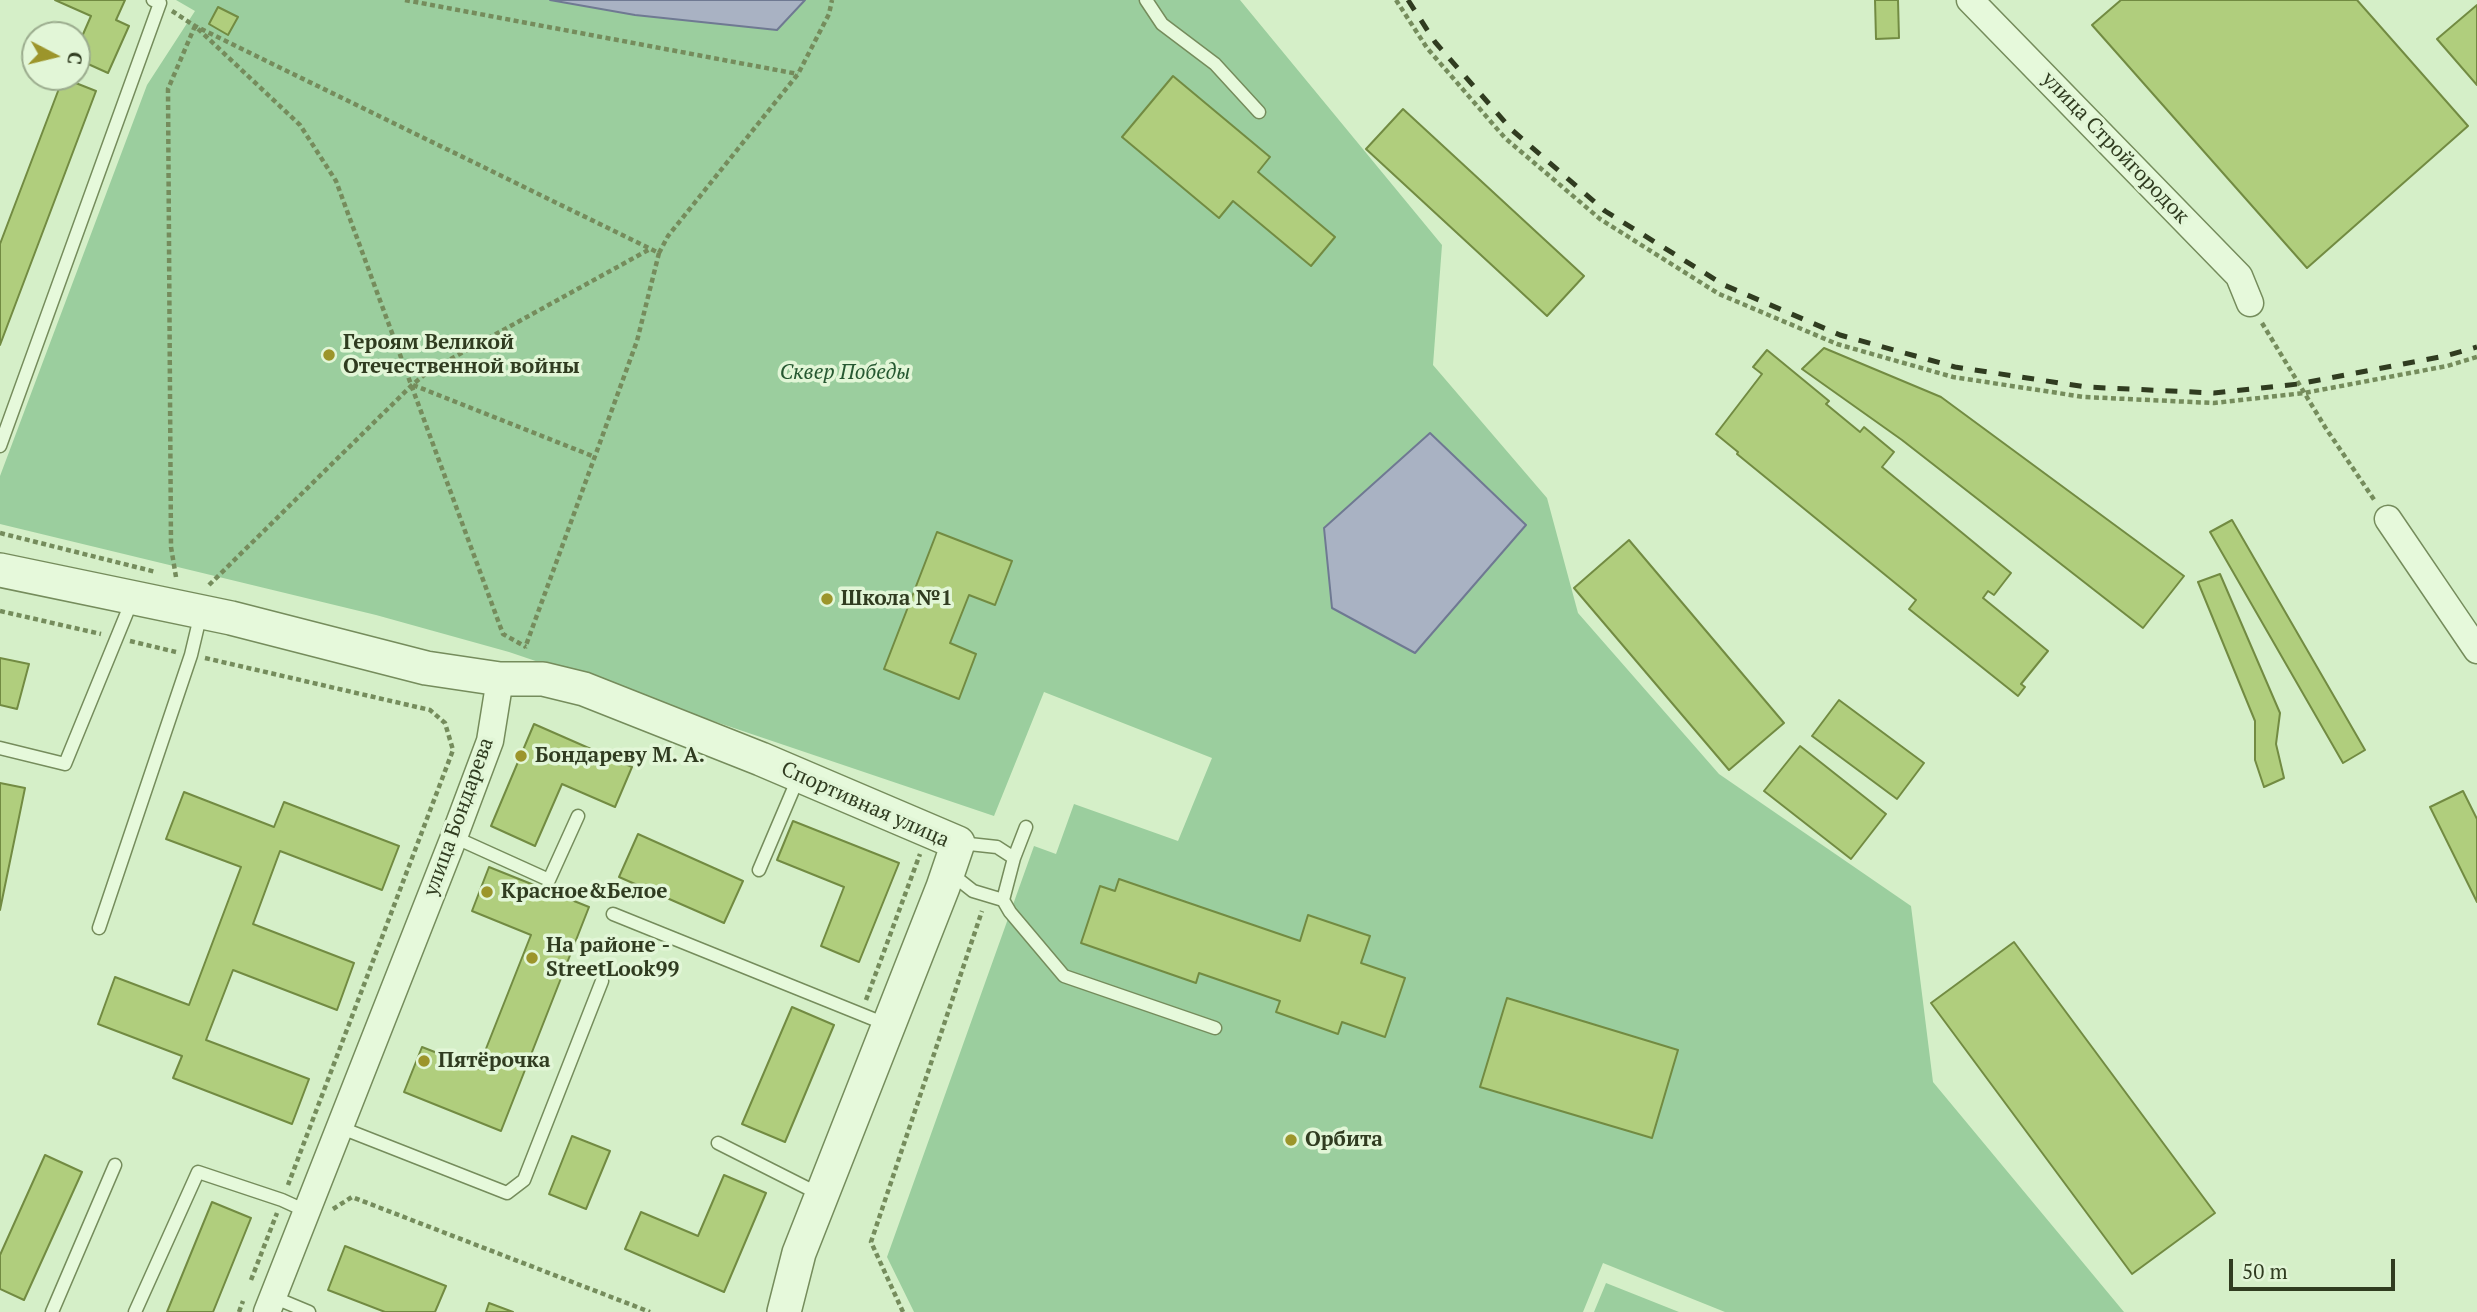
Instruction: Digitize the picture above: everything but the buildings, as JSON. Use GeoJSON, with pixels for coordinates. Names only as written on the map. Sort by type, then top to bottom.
{"type":"FeatureCollection","features":[{"type":"Feature","properties":{"kind":"street","name":"улица Стройгородок"},"geometry":{"type":"LineString","coordinates":[[1970,0],[2239,276],[2250,303]]}},
{"type":"Feature","properties":{"kind":"street"},"geometry":{"type":"LineString","coordinates":[[2388,519],[2477,650]]}},
{"type":"Feature","properties":{"kind":"street"},"geometry":{"type":"LineString","coordinates":[[0,570],[133,598],[205,599],[231,618],[426,668],[500,679]]}},
{"type":"Feature","properties":{"kind":"street","name":"Спортивная улица"},"geometry":{"type":"LineString","coordinates":[[500,679],[542,679],[584,689],[799,776],[945,848],[875,1020],[822,1195],[799,1253],[784,1312]]}},
{"type":"Feature","properties":{"kind":"street","name":"улица Бондарева"},"geometry":{"type":"LineString","coordinates":[[270,1305],[490,741],[500,679]]}},
{"type":"Feature","properties":{"kind":"lane"},"geometry":{"type":"LineString","coordinates":[[1146,0],[1162,24],[1215,64],[1259,112]]}},
{"type":"Feature","properties":{"kind":"lane"},"geometry":{"type":"LineString","coordinates":[[0,446],[156,2]]}},
{"type":"Feature","properties":{"kind":"lane"},"geometry":{"type":"LineString","coordinates":[[0,748],[65,764],[133,598]]}},
{"type":"Feature","properties":{"kind":"lane"},"geometry":{"type":"LineString","coordinates":[[99,928],[191,655],[205,599]]}},
{"type":"Feature","properties":{"kind":"lane"},"geometry":{"type":"LineString","coordinates":[[759,870],[799,776]]}},
{"type":"Feature","properties":{"kind":"lane"},"geometry":{"type":"LineString","coordinates":[[454,837],[550,880],[578,816]]}},
{"type":"Feature","properties":{"kind":"lane"},"geometry":{"type":"LineString","coordinates":[[1003,900],[1014,858],[1027,827]]}},
{"type":"Feature","properties":{"kind":"lane"},"geometry":{"type":"LineString","coordinates":[[945,848],[997,846],[1014,858]]}},
{"type":"Feature","properties":{"kind":"lane"},"geometry":{"type":"LineString","coordinates":[[945,848],[973,891],[1003,900],[1064,976],[1215,1028]]}},
{"type":"Feature","properties":{"kind":"lane"},"geometry":{"type":"LineString","coordinates":[[613,914],[875,1020]]}},
{"type":"Feature","properties":{"kind":"lane"},"geometry":{"type":"LineString","coordinates":[[339,1127],[507,1193],[524,1180],[602,981]]}},
{"type":"Feature","properties":{"kind":"lane"},"geometry":{"type":"LineString","coordinates":[[718,1143],[822,1195]]}},
{"type":"Feature","properties":{"kind":"lane"},"geometry":{"type":"LineString","coordinates":[[52,1312],[115,1165]]}},
{"type":"Feature","properties":{"kind":"lane"},"geometry":{"type":"LineString","coordinates":[[135,1312],[198,1172],[282,1200],[306,1211]]}},
{"type":"Feature","properties":{"kind":"lane"},"geometry":{"type":"LineString","coordinates":[[270,1305],[309,1312]]}},
{"type":"Feature","properties":{"kind":"path"},"geometry":{"type":"LineString","coordinates":[[405,0],[798,74]]}},
{"type":"Feature","properties":{"kind":"path"},"geometry":{"type":"LineString","coordinates":[[523,654],[637,341],[659,253],[668,236],[798,74],[830,15],[832,0]]}},
{"type":"Feature","properties":{"kind":"path"},"geometry":{"type":"LineString","coordinates":[[1396,0],[1427,48],[1505,138],[1600,219],[1731,299],[1837,344],[1952,376],[2084,397],[2214,403],[2304,393],[2447,366],[2477,357]]}},
{"type":"Feature","properties":{"kind":"path"},"geometry":{"type":"LineString","coordinates":[[156,2],[195,26],[659,253]]}},
{"type":"Feature","properties":{"kind":"path"},"geometry":{"type":"LineString","coordinates":[[195,26],[300,125],[336,181],[503,634],[526,647]]}},
{"type":"Feature","properties":{"kind":"path"},"geometry":{"type":"LineString","coordinates":[[176,577],[171,547],[168,89],[195,26]]}},
{"type":"Feature","properties":{"kind":"path"},"geometry":{"type":"LineString","coordinates":[[205,599],[412,385],[429,371],[650,249]]}},
{"type":"Feature","properties":{"kind":"path"},"geometry":{"type":"LineString","coordinates":[[2250,303],[2304,393],[2388,519]]}},
{"type":"Feature","properties":{"kind":"path"},"geometry":{"type":"LineString","coordinates":[[412,385],[595,457]]}},
{"type":"Feature","properties":{"kind":"path"},"geometry":{"type":"LineString","coordinates":[[0,611],[430,710],[445,723],[453,750],[249,1287]]}},
{"type":"Feature","properties":{"kind":"path"},"geometry":{"type":"LineString","coordinates":[[875,1020],[945,848]]}},
{"type":"Feature","properties":{"kind":"path"},"geometry":{"type":"LineString","coordinates":[[903,1312],[871,1242],[987,895]]}},
{"type":"Feature","properties":{"kind":"path"},"geometry":{"type":"LineString","coordinates":[[306,1211],[320,1216],[352,1197],[650,1312]]}},
{"type":"Feature","properties":{"kind":"path"},"geometry":{"type":"LineString","coordinates":[[239,1312],[244,1300]]}},
{"type":"Feature","properties":{"kind":"green space","name":"Сквер Победы"},"geometry":{"type":"Polygon","coordinates":[[[176,0],[1240,0],[1442,245],[1433,365],[1547,498],[1578,613],[1719,774],[1911,906],[1933,1082],[2124,1312],[1725,1312],[1603,1263],[1583,1312],[914,1312],[887,1257],[1034,846],[1056,854],[1074,804],[1178,841],[1212,758],[1044,692],[994,816],[509,652],[376,615],[0,524],[0,476],[147,85],[195,11],[176,0]]]}},
{"type":"Feature","properties":{"kind":"green space"},"geometry":{"type":"Polygon","coordinates":[[[1606,1283],[1679,1312],[1594,1312],[1606,1283]]]}},
{"type":"Feature","properties":{"kind":"water"},"geometry":{"type":"Polygon","coordinates":[[[550,0],[805,0],[777,30],[635,15],[550,0]]]}},
{"type":"Feature","properties":{"kind":"water"},"geometry":{"type":"Polygon","coordinates":[[[1430,433],[1526,525],[1415,653],[1332,608],[1324,528],[1430,433]]]}},
{"type":"Feature","properties":{"kind":"railway"},"geometry":{"type":"LineString","coordinates":[[1408,0],[1435,42],[1512,130],[1605,211],[1724,285],[1840,335],[1955,367],[2086,387],[2214,393],[2298,384],[2445,356],[2477,347]]}},
{"type":"Feature","properties":{"kind":"place","name":"Героям Великой Отечественной войны"},"geometry":{"type":"Point","coordinates":[329,355]}},
{"type":"Feature","properties":{"kind":"place","name":"Школа №1"},"geometry":{"type":"Point","coordinates":[827,599]}},
{"type":"Feature","properties":{"kind":"place","name":"Бондареву М. А."},"geometry":{"type":"Point","coordinates":[521,756]}},
{"type":"Feature","properties":{"kind":"place","name":"Красное&Белое"},"geometry":{"type":"Point","coordinates":[487,892]}},
{"type":"Feature","properties":{"kind":"place","name":"На районе - StreetLook99"},"geometry":{"type":"Point","coordinates":[532,958]}},
{"type":"Feature","properties":{"kind":"place","name":"Пятёрочка"},"geometry":{"type":"Point","coordinates":[424,1061]}},
{"type":"Feature","properties":{"kind":"place","name":"Орбита"},"geometry":{"type":"Point","coordinates":[1291,1140]}}]}
